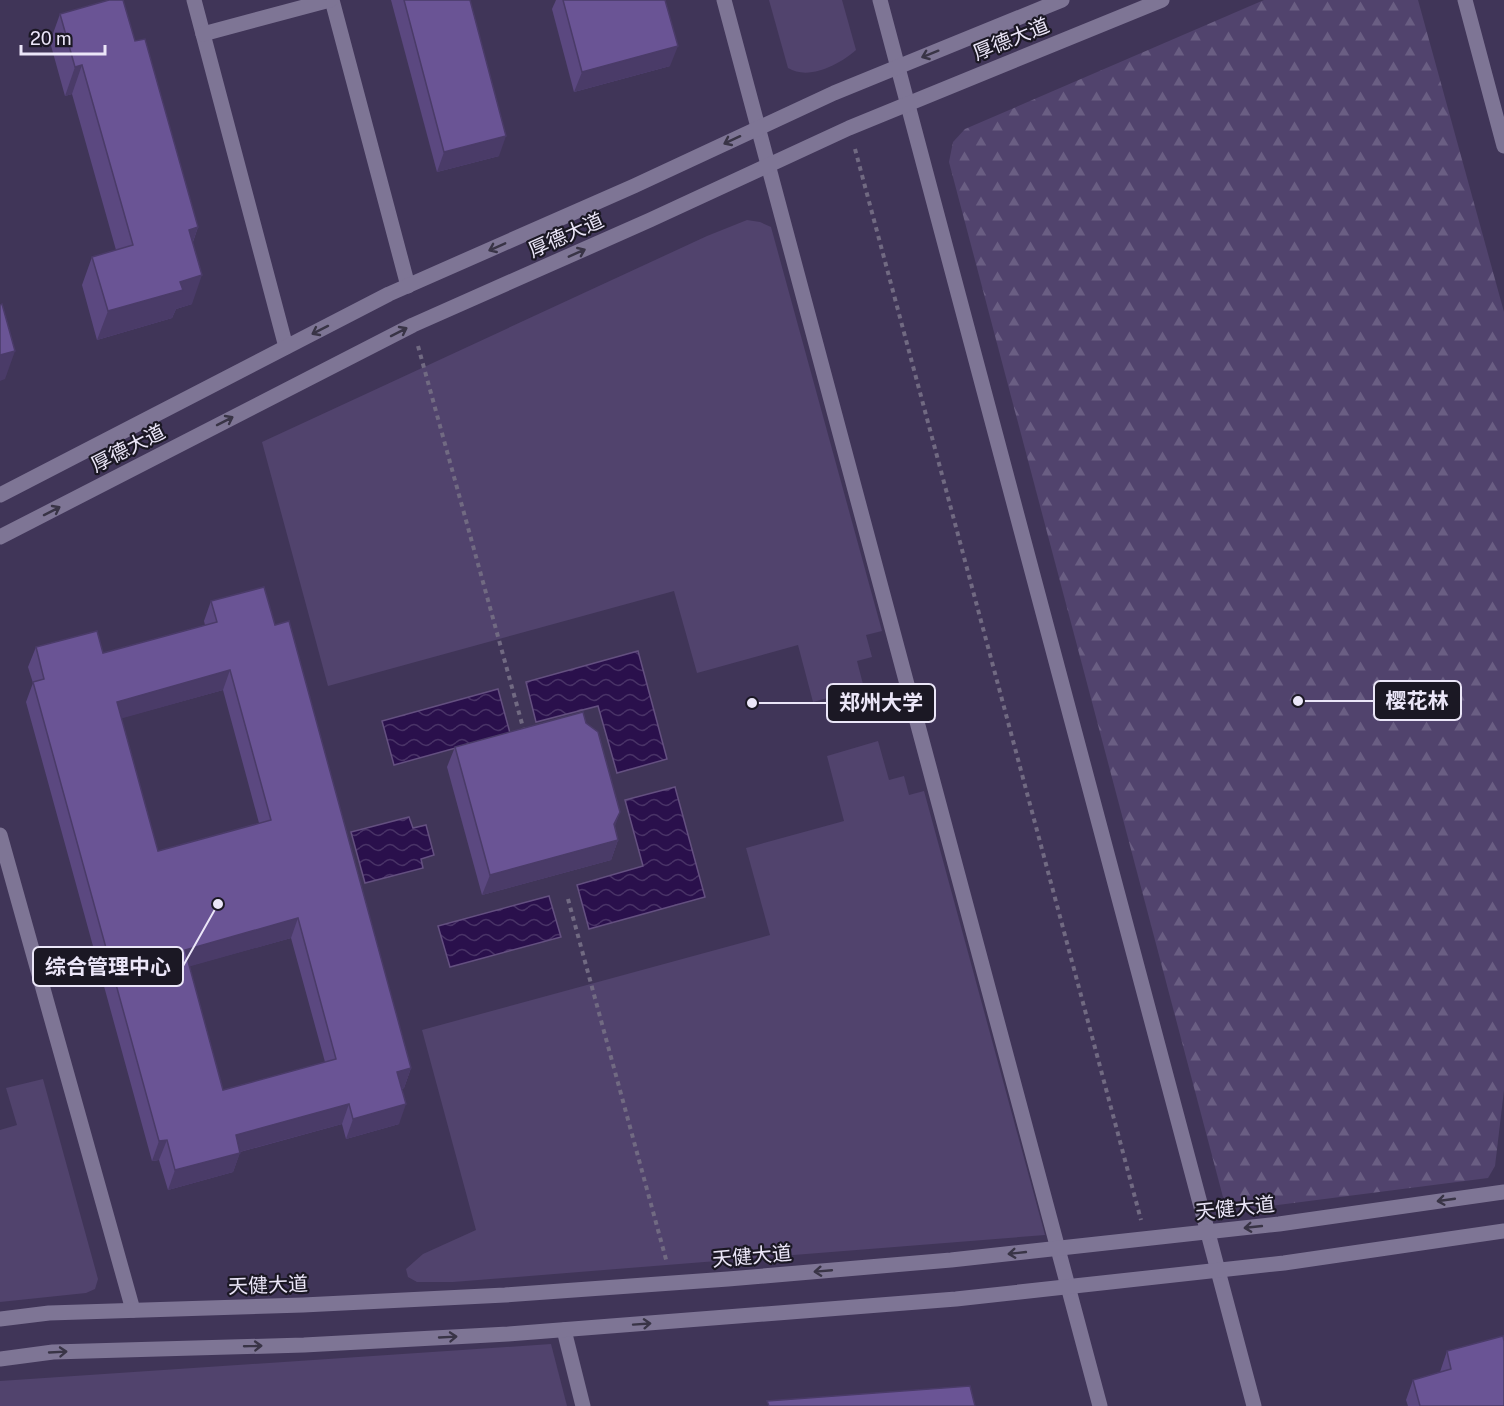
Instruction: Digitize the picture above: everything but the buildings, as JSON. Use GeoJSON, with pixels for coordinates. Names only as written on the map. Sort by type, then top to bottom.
{"type":"FeatureCollection","features":[{"type":"Feature","properties":{"kind":"lane"},"geometry":{"type":"LineString","coordinates":[[194,0],[286,347]]}},
{"type":"Feature","properties":{"kind":"lane"},"geometry":{"type":"LineString","coordinates":[[203,34],[331,0],[408,286]]}},
{"type":"Feature","properties":{"kind":"lane"},"geometry":{"type":"LineString","coordinates":[[724,0],[1100,1406]]}},
{"type":"Feature","properties":{"kind":"lane"},"geometry":{"type":"LineString","coordinates":[[880,0],[1254,1406]]}},
{"type":"Feature","properties":{"kind":"lane","name":"厚德大道"},"geometry":{"type":"LineString","coordinates":[[0,495],[408,286],[834,93],[1062,0]]}},
{"type":"Feature","properties":{"kind":"lane","name":"厚德大道"},"geometry":{"type":"LineString","coordinates":[[0,537],[413,325],[849,128],[1162,0]]}},
{"type":"Feature","properties":{"kind":"lane"},"geometry":{"type":"LineString","coordinates":[[1465,0],[1504,146]]}},
{"type":"Feature","properties":{"kind":"lane"},"geometry":{"type":"LineString","coordinates":[[0,835],[133,1310]]}},
{"type":"Feature","properties":{"kind":"lane","name":"天健大道"},"geometry":{"type":"LineString","coordinates":[[0,1319],[49,1313],[303,1305],[505,1295],[951,1260],[1279,1224],[1504,1192]]}},
{"type":"Feature","properties":{"kind":"lane"},"geometry":{"type":"LineString","coordinates":[[0,1359],[52,1352],[315,1344],[564,1330],[956,1299],[1284,1263],[1504,1231]]}},
{"type":"Feature","properties":{"kind":"lane"},"geometry":{"type":"LineString","coordinates":[[564,1330],[583,1406]]}},
{"type":"Feature","properties":{"kind":"path"},"geometry":{"type":"LineString","coordinates":[[849,128],[1146,1239]]}},
{"type":"Feature","properties":{"kind":"path"},"geometry":{"type":"LineString","coordinates":[[413,325],[524,731]]}},
{"type":"Feature","properties":{"kind":"path"},"geometry":{"type":"LineString","coordinates":[[568,899],[673,1283]]}},
{"type":"Feature","properties":{"kind":"shaded area"},"geometry":{"type":"Polygon","coordinates":[[[0,0],[1504,0],[1504,1406],[0,1406],[0,0]]]}},
{"type":"Feature","properties":{"kind":"green space"},"geometry":{"type":"Polygon","coordinates":[[[769,0],[842,0],[856,50],[842,61],[815,72],[796,72],[788,68],[769,0]]]}},
{"type":"Feature","properties":{"kind":"green space"},"geometry":{"type":"Polygon","coordinates":[[[1264,0],[1418,0],[1504,312],[1504,1090],[1495,1166],[1488,1178],[1254,1208],[1232,1207],[1223,1197],[949,162],[953,142],[965,129],[1264,0]]]}},
{"type":"Feature","properties":{"kind":"green space"},"geometry":{"type":"Polygon","coordinates":[[[747,220],[771,227],[882,631],[866,635],[872,657],[857,661],[864,688],[813,702],[798,645],[697,673],[674,591],[328,686],[262,442],[707,236],[747,220]]]}},
{"type":"Feature","properties":{"kind":"green space"},"geometry":{"type":"Polygon","coordinates":[[[878,741],[889,780],[904,776],[909,795],[924,791],[1045,1235],[453,1282],[417,1282],[408,1277],[406,1269],[423,1254],[476,1230],[422,1030],[770,935],[746,848],[844,821],[827,756],[878,741]]]}},
{"type":"Feature","properties":{"kind":"green space"},"geometry":{"type":"Polygon","coordinates":[[[43,1079],[98,1279],[95,1289],[86,1293],[0,1302],[0,1130],[17,1125],[6,1088],[43,1079]]]}},
{"type":"Feature","properties":{"kind":"green space"},"geometry":{"type":"Polygon","coordinates":[[[551,1344],[567,1406],[0,1406],[0,1381],[551,1344]]]}},
{"type":"Feature","properties":{"kind":"water"},"geometry":{"type":"Polygon","coordinates":[[[638,651],[667,759],[617,773],[598,706],[536,722],[526,682],[638,651]]]}},
{"type":"Feature","properties":{"kind":"water"},"geometry":{"type":"Polygon","coordinates":[[[498,689],[510,733],[394,765],[382,721],[498,689]]]}},
{"type":"Feature","properties":{"kind":"water"},"geometry":{"type":"Polygon","coordinates":[[[675,787],[705,897],[589,929],[577,885],[643,866],[625,800],[675,787]]]}},
{"type":"Feature","properties":{"kind":"water"},"geometry":{"type":"Polygon","coordinates":[[[409,817],[413,828],[426,825],[434,855],[421,859],[423,868],[365,883],[351,832],[409,817]]]}},
{"type":"Feature","properties":{"kind":"water"},"geometry":{"type":"Polygon","coordinates":[[[549,896],[561,937],[450,967],[438,926],[549,896]]]}},
{"type":"Feature","properties":{"kind":"place","name":"樱花林"},"geometry":{"type":"Point","coordinates":[1298,701]}},
{"type":"Feature","properties":{"kind":"place","name":"郑州大学"},"geometry":{"type":"Point","coordinates":[752,703]}},
{"type":"Feature","properties":{"kind":"place","name":"综合管理中心"},"geometry":{"type":"Point","coordinates":[218,904]}}]}
